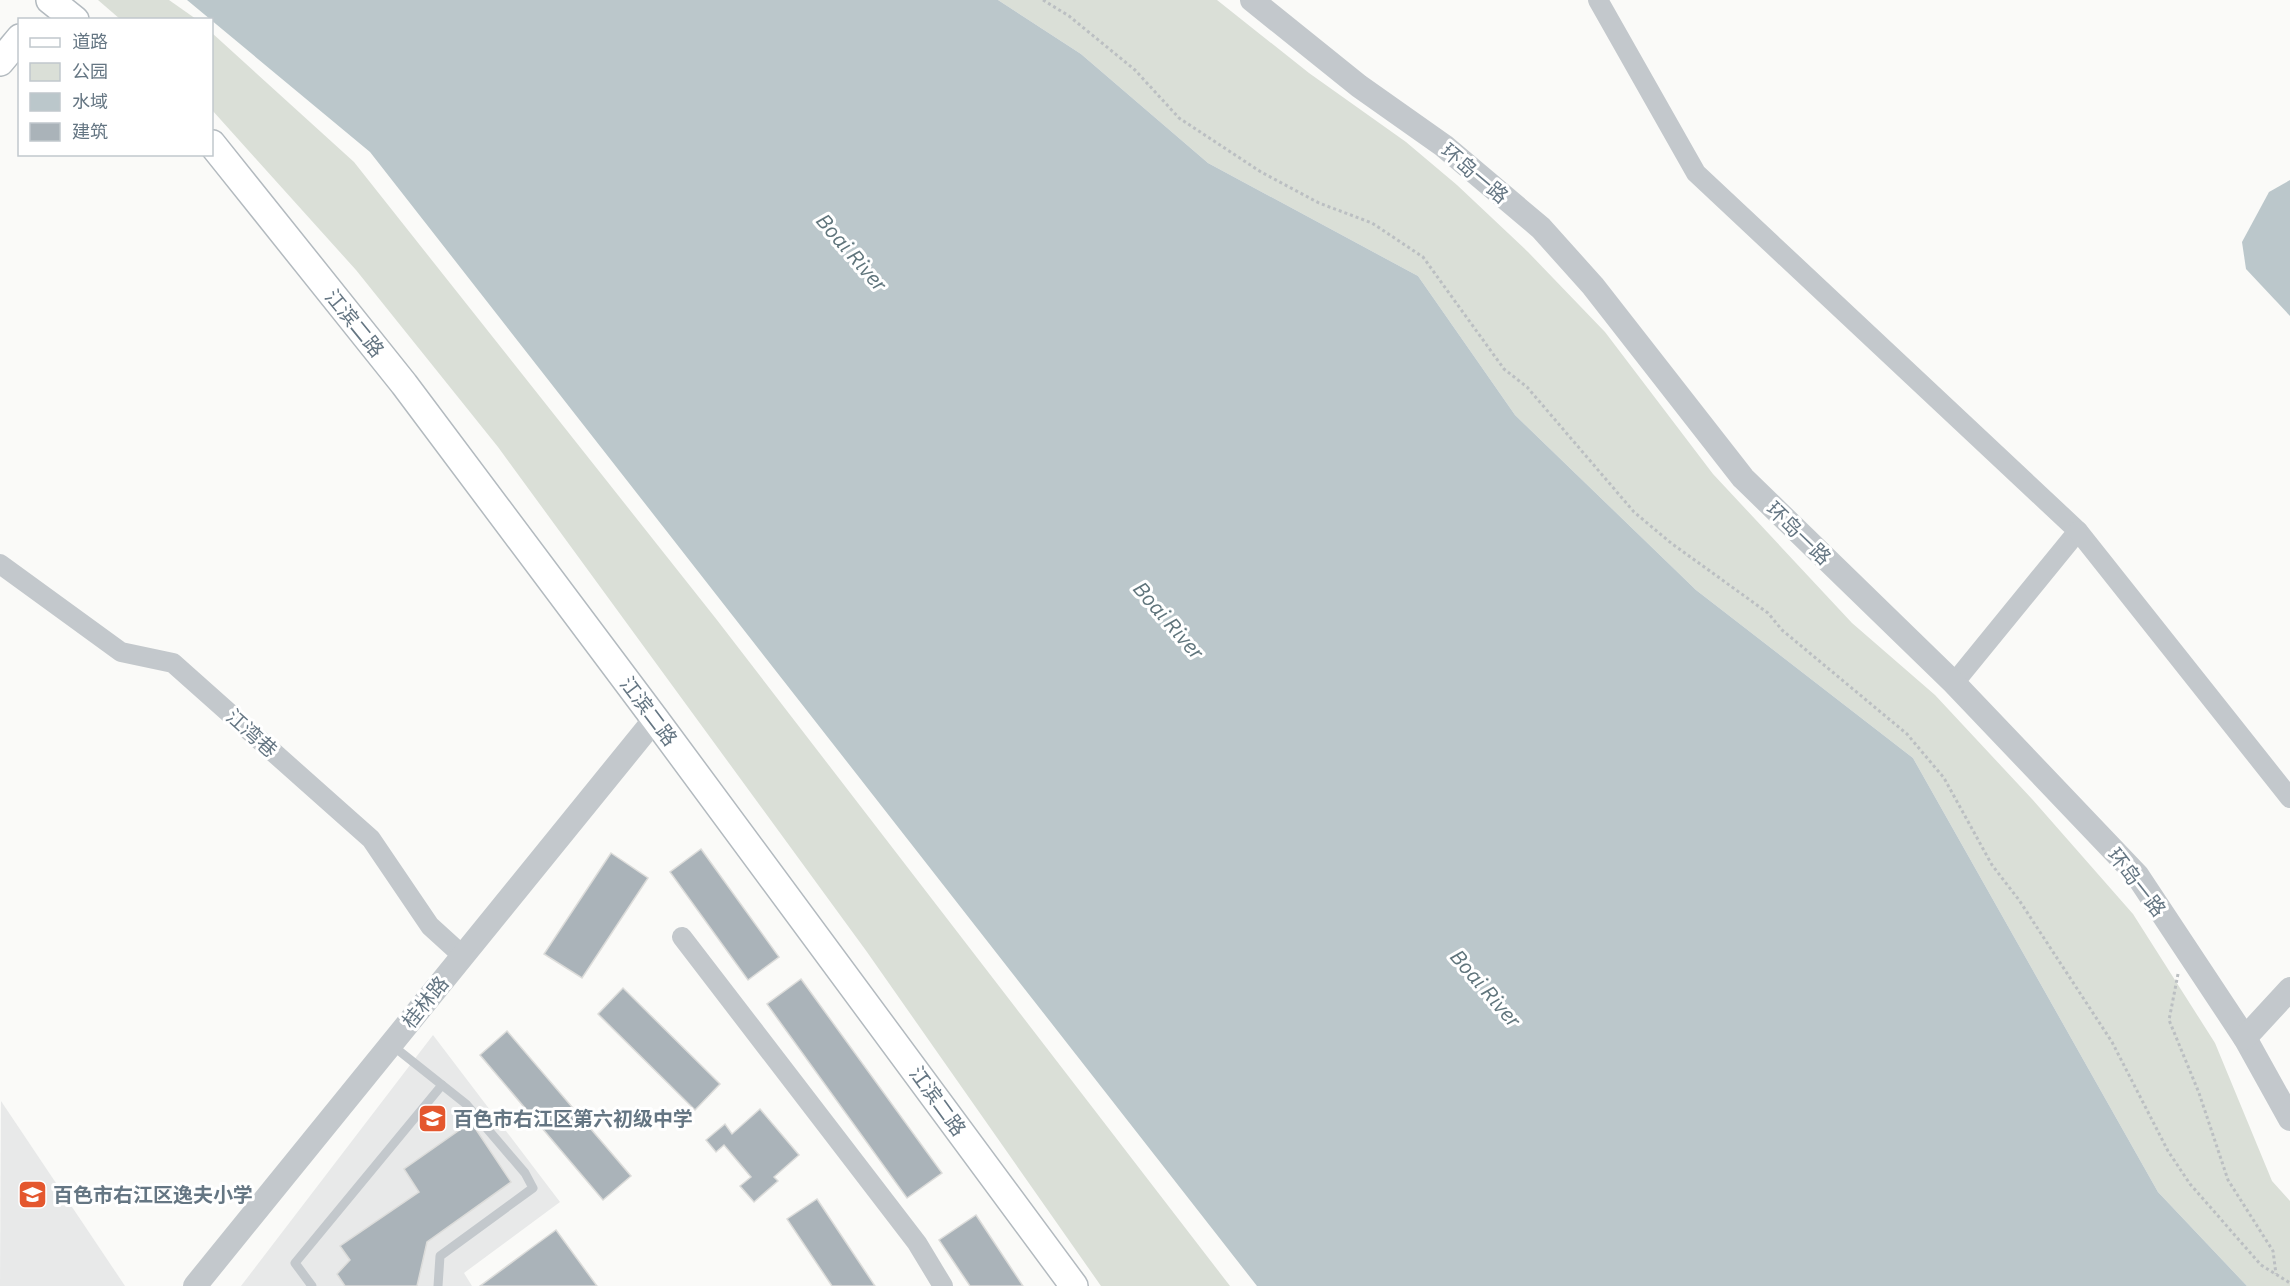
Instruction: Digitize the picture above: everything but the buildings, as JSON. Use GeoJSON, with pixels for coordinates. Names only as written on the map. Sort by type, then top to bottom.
{"type":"FeatureCollection","features":[{"type":"Feature","properties":{"kind":"main road"},"geometry":{"type":"LineString","coordinates":[[36,18],[50,0],[72,18]]}},
{"type":"Feature","properties":{"kind":"main road"},"geometry":{"type":"LineString","coordinates":[[0,62],[18,40]]}},
{"type":"Feature","properties":{"kind":"main road","name":"江滨二路"},"geometry":{"type":"LineString","coordinates":[[213,145],[404,384],[1074,1286]]}},
{"type":"Feature","properties":{"kind":"street","name":"环岛一路"},"geometry":{"type":"LineString","coordinates":[[1252,0],[1359,86],[1444,146],[1541,228],[1593,286],[1743,478],[1954,683],[2137,875],[2245,1038],[2290,1119]]}},
{"type":"Feature","properties":{"kind":"street"},"geometry":{"type":"LineString","coordinates":[[1598,0],[1696,173],[2078,531],[2290,798]]}},
{"type":"Feature","properties":{"kind":"street"},"geometry":{"type":"LineString","coordinates":[[1954,683],[2078,531]]}},
{"type":"Feature","properties":{"kind":"street","name":"江湾巷"},"geometry":{"type":"LineString","coordinates":[[0,564],[121,652],[173,663],[371,839],[430,926],[463,956]]}},
{"type":"Feature","properties":{"kind":"street","name":"桂林路"},"geometry":{"type":"LineString","coordinates":[[195,1286],[655,719]]}},
{"type":"Feature","properties":{"kind":"street"},"geometry":{"type":"LineString","coordinates":[[682,937],[917,1243],[944,1286]]}},
{"type":"Feature","properties":{"kind":"street"},"geometry":{"type":"LineString","coordinates":[[2245,1038],[2290,989]]}},
{"type":"Feature","properties":{"kind":"lane"},"geometry":{"type":"LineString","coordinates":[[391,1045],[466,1104],[525,1173],[533,1188],[440,1256],[438,1286]]}},
{"type":"Feature","properties":{"kind":"lane"},"geometry":{"type":"LineString","coordinates":[[312,1286],[295,1263],[442,1085]]}},
{"type":"Feature","properties":{"kind":"path"},"geometry":{"type":"LineString","coordinates":[[1043,0],[1069,16],[1135,70],[1179,118],[1261,172],[1318,203],[1372,223],[1423,257],[1504,369],[1527,387],[1634,512],[1671,543],[1768,613],[1782,630],[1907,734],[1944,778],[1992,865],[2019,900],[2112,1042],[2168,1151],[2190,1185],[2261,1265],[2290,1283]]}},
{"type":"Feature","properties":{"kind":"path"},"geometry":{"type":"LineString","coordinates":[[2184,946],[2169,1020],[2199,1093],[2228,1180],[2273,1251],[2276,1274]]}},
{"type":"Feature","properties":{"kind":"shaded area","name":"百色市右江区第六初级中学"},"geometry":{"type":"Polygon","coordinates":[[[433,1035],[560,1202],[464,1273],[472,1286],[241,1286],[433,1035]]]}},
{"type":"Feature","properties":{"kind":"shaded area","name":"百色市右江区逸夫小学"},"geometry":{"type":"Polygon","coordinates":[[[1,1101],[125,1286],[0,1286],[1,1101]]]}},
{"type":"Feature","properties":{"kind":"green space"},"geometry":{"type":"Polygon","coordinates":[[[98,0],[169,0],[195,18],[119,18],[98,0]]]}},
{"type":"Feature","properties":{"kind":"green space"},"geometry":{"type":"Polygon","coordinates":[[[998,0],[1217,0],[1309,73],[1406,142],[1457,185],[1528,252],[1605,332],[1713,474],[1852,623],[1935,695],[2032,799],[2133,914],[2215,1043],[2272,1181],[2290,1201],[2290,1286],[2247,1286],[2158,1192],[1913,758],[1696,590],[1515,415],[1418,276],[1208,163],[1081,54],[998,0]]]}},
{"type":"Feature","properties":{"kind":"green space"},"geometry":{"type":"Polygon","coordinates":[[[213,34],[354,162],[717,620],[1230,1286],[1101,1286],[867,952],[498,447],[356,270],[213,111],[213,34]]]}},
{"type":"Feature","properties":{"kind":"water","name":"Boai River"},"geometry":{"type":"Polygon","coordinates":[[[187,0],[998,0],[1081,54],[1208,163],[1418,276],[1515,415],[1696,590],[1913,758],[2158,1192],[2247,1286],[1257,1286],[370,152],[213,22],[213,18],[209,18],[187,0]]]}},
{"type":"Feature","properties":{"kind":"water"},"geometry":{"type":"Polygon","coordinates":[[[2290,180],[2290,316],[2246,269],[2242,242],[2269,192],[2290,180]]]}},
{"type":"Feature","properties":{"kind":"place","name":"百色市右江区第六初级中学"},"geometry":{"type":"Point","coordinates":[432,1118]}},
{"type":"Feature","properties":{"kind":"place","name":"百色市右江区逸夫小学"},"geometry":{"type":"Point","coordinates":[32,1194]}}]}
